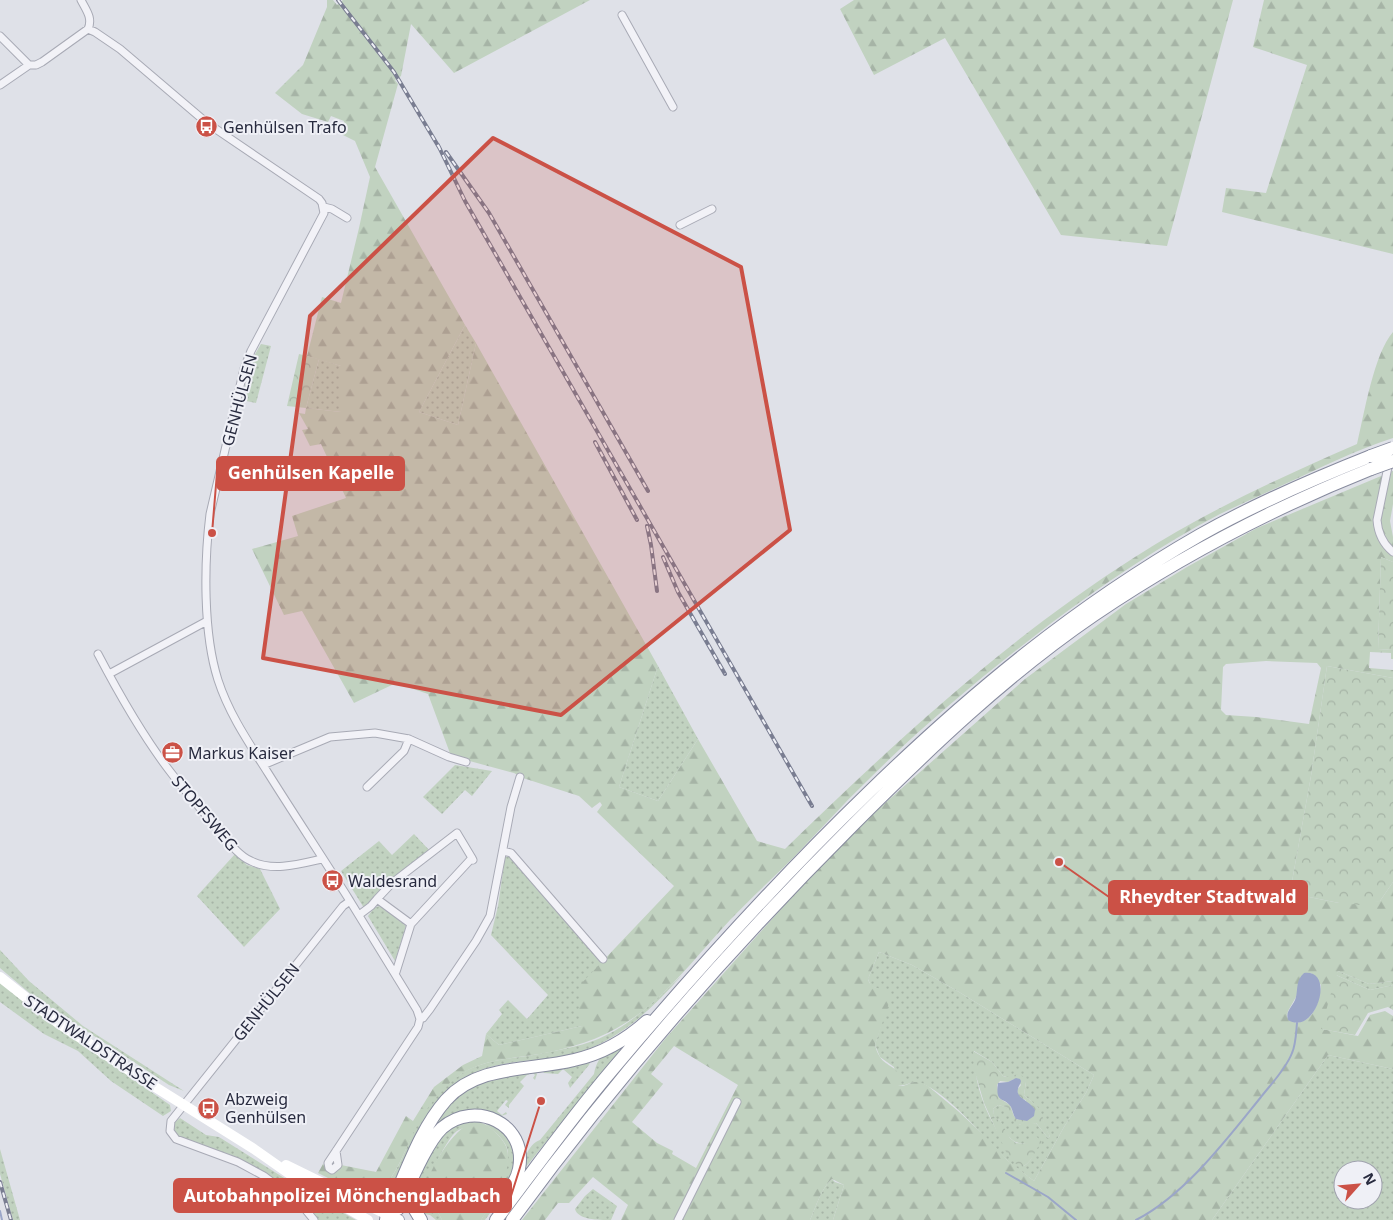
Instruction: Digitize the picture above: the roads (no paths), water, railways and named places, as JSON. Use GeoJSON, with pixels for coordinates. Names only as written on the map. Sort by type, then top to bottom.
{"type":"FeatureCollection","features":[{"type":"Feature","properties":{"kind":"highway"},"geometry":{"type":"LineString","coordinates":[[496,1220],[610,1072],[743,920],[841,819],[938,727],[997,675],[1041,640],[1149,565],[1201,534],[1307,482],[1393,448]]}},
{"type":"Feature","properties":{"kind":"highway"},"geometry":{"type":"LineString","coordinates":[[512,1220],[591,1115],[710,976],[829,849],[977,707],[1091,617],[1175,563],[1284,506],[1393,461]]}},
{"type":"Feature","properties":{"kind":"highway"},"geometry":{"type":"LineString","coordinates":[[363,1203],[376,1202],[388,1195],[398,1184],[438,1111],[446,1100],[462,1087],[497,1072],[573,1060],[608,1048],[638,1028],[691,979]]}},
{"type":"Feature","properties":{"kind":"highway"},"geometry":{"type":"LineString","coordinates":[[421,1220],[412,1205],[413,1186],[432,1140],[441,1129],[460,1117],[473,1115],[487,1117],[500,1122],[508,1129],[518,1147],[520,1157],[519,1170],[513,1184],[490,1220]]}},
{"type":"Feature","properties":{"kind":"highway"},"geometry":{"type":"LineString","coordinates":[[391,1218],[427,1151]]}},
{"type":"Feature","properties":{"kind":"highway"},"geometry":{"type":"LineString","coordinates":[[391,1218],[409,1166]]}},
{"type":"Feature","properties":{"kind":"main road","name":"STADTWALDSTRASSE"},"geometry":{"type":"LineString","coordinates":[[0,978],[58,1023],[254,1149],[318,1193],[368,1220]]}},
{"type":"Feature","properties":{"kind":"main road","name":"STADTWALDSTRASSE"},"geometry":{"type":"LineString","coordinates":[[254,1149],[391,1218]]}},
{"type":"Feature","properties":{"kind":"street"},"geometry":{"type":"LineString","coordinates":[[0,85],[29,65],[36,65],[42,62],[88,28],[90,17],[81,0]]}},
{"type":"Feature","properties":{"kind":"street"},"geometry":{"type":"LineString","coordinates":[[622,15],[673,107]]}},
{"type":"Feature","properties":{"kind":"street"},"geometry":{"type":"LineString","coordinates":[[88,28],[120,49],[207,123],[319,199],[324,207],[332,209],[347,218]]}},
{"type":"Feature","properties":{"kind":"street"},"geometry":{"type":"LineString","coordinates":[[0,36],[29,65]]}},
{"type":"Feature","properties":{"kind":"street","name":"GENHÜLSEN"},"geometry":{"type":"LineString","coordinates":[[324,207],[324,213],[251,351],[244,369],[210,514],[207,550],[207,620],[213,662],[224,698],[246,739],[396,972],[420,1019]]}},
{"type":"Feature","properties":{"kind":"street"},"geometry":{"type":"LineString","coordinates":[[680,225],[712,209]]}},
{"type":"Feature","properties":{"kind":"street"},"geometry":{"type":"LineString","coordinates":[[1393,448],[1377,520],[1383,540],[1393,552]]}},
{"type":"Feature","properties":{"kind":"street"},"geometry":{"type":"LineString","coordinates":[[109,674],[207,620]]}},
{"type":"Feature","properties":{"kind":"street","name":"STOPFSWEG"},"geometry":{"type":"LineString","coordinates":[[98,654],[130,712],[171,773],[240,854],[254,863],[278,866],[294,865],[322,859]]}},
{"type":"Feature","properties":{"kind":"street"},"geometry":{"type":"LineString","coordinates":[[263,766],[330,737],[375,733],[409,739],[449,757],[466,762]]}},
{"type":"Feature","properties":{"kind":"street"},"geometry":{"type":"LineString","coordinates":[[367,787],[404,751],[409,739]]}},
{"type":"Feature","properties":{"kind":"street"},"geometry":{"type":"LineString","coordinates":[[336,1151],[418,1027],[420,1019],[430,1009],[484,929],[490,916],[511,807],[520,777]]}},
{"type":"Feature","properties":{"kind":"street"},"geometry":{"type":"LineString","coordinates":[[359,915],[371,906],[392,883],[457,833],[472,859],[411,924],[396,972]]}},
{"type":"Feature","properties":{"kind":"street"},"geometry":{"type":"LineString","coordinates":[[503,851],[511,853],[603,959]]}},
{"type":"Feature","properties":{"kind":"street"},"geometry":{"type":"LineString","coordinates":[[377,898],[411,924]]}},
{"type":"Feature","properties":{"kind":"street","name":"GENHÜLSEN"},"geometry":{"type":"LineString","coordinates":[[184,1105],[343,906],[350,901]]}},
{"type":"Feature","properties":{"kind":"street"},"geometry":{"type":"LineString","coordinates":[[678,1220],[737,1102]]}},
{"type":"Feature","properties":{"kind":"street"},"geometry":{"type":"LineString","coordinates":[[184,1105],[171,1121],[170,1131],[174,1138],[238,1162],[260,1174],[300,1203],[314,1220]]}},
{"type":"Feature","properties":{"kind":"water"},"geometry":{"type":"Polygon","coordinates":[[[1304,973],[1314,975],[1319,981],[1321,991],[1314,1012],[1307,1019],[1298,1023],[1288,1020],[1287,1017],[1296,997],[1298,981],[1304,973]]]}},
{"type":"Feature","properties":{"kind":"water"},"geometry":{"type":"Polygon","coordinates":[[[1016,1078],[1021,1081],[1018,1088],[1019,1095],[1035,1110],[1034,1116],[1027,1121],[1016,1119],[1011,1107],[998,1094],[998,1083],[1008,1082],[1016,1078]]]}},
{"type":"Feature","properties":{"kind":"waterway"},"geometry":{"type":"LineString","coordinates":[[1136,1220],[1154,1209],[1188,1181],[1234,1130],[1286,1065],[1294,1046],[1297,1023]]}},
{"type":"Feature","properties":{"kind":"waterway"},"geometry":{"type":"LineString","coordinates":[[1006,1173],[1048,1197],[1076,1220]]}},
{"type":"Feature","properties":{"kind":"waterway"},"geometry":{"type":"LineString","coordinates":[[0,1211],[2,1220]]}},
{"type":"Feature","properties":{"kind":"railway"},"geometry":{"type":"LineString","coordinates":[[338,0],[394,72],[440,149]]}},
{"type":"Feature","properties":{"kind":"railway"},"geometry":{"type":"LineString","coordinates":[[438,145],[465,201],[812,806]]}},
{"type":"Feature","properties":{"kind":"railway"},"geometry":{"type":"LineString","coordinates":[[446,152],[489,213],[648,491]]}},
{"type":"Feature","properties":{"kind":"railway"},"geometry":{"type":"LineString","coordinates":[[595,442],[637,520]]}},
{"type":"Feature","properties":{"kind":"railway"},"geometry":{"type":"LineString","coordinates":[[647,526],[657,591]]}},
{"type":"Feature","properties":{"kind":"railway"},"geometry":{"type":"LineString","coordinates":[[663,557],[678,592],[725,674]]}},
{"type":"Feature","properties":{"kind":"railway"},"geometry":{"type":"LineString","coordinates":[[0,1182],[11,1220]]}},
{"type":"Feature","properties":{"kind":"place","name":"Genhülsen Trafo"},"geometry":{"type":"Point","coordinates":[207,127]}},
{"type":"Feature","properties":{"kind":"place","name":"Genhülsen Kapelle"},"geometry":{"type":"Point","coordinates":[212,533]}},
{"type":"Feature","properties":{"kind":"place","name":"Markus Kaiser"},"geometry":{"type":"Point","coordinates":[172,753]}},
{"type":"Feature","properties":{"kind":"place","name":"Rheydter Stadtwald"},"geometry":{"type":"Point","coordinates":[1059,862]}},
{"type":"Feature","properties":{"kind":"place","name":"Waldesrand"},"geometry":{"type":"Point","coordinates":[332,881]}},
{"type":"Feature","properties":{"kind":"place","name":"Autobahnpolizei Mönchengladbach"},"geometry":{"type":"Point","coordinates":[541,1101]}},
{"type":"Feature","properties":{"kind":"place","name":"Abzweig Genhülsen"},"geometry":{"type":"Point","coordinates":[209,1108]}}]}
